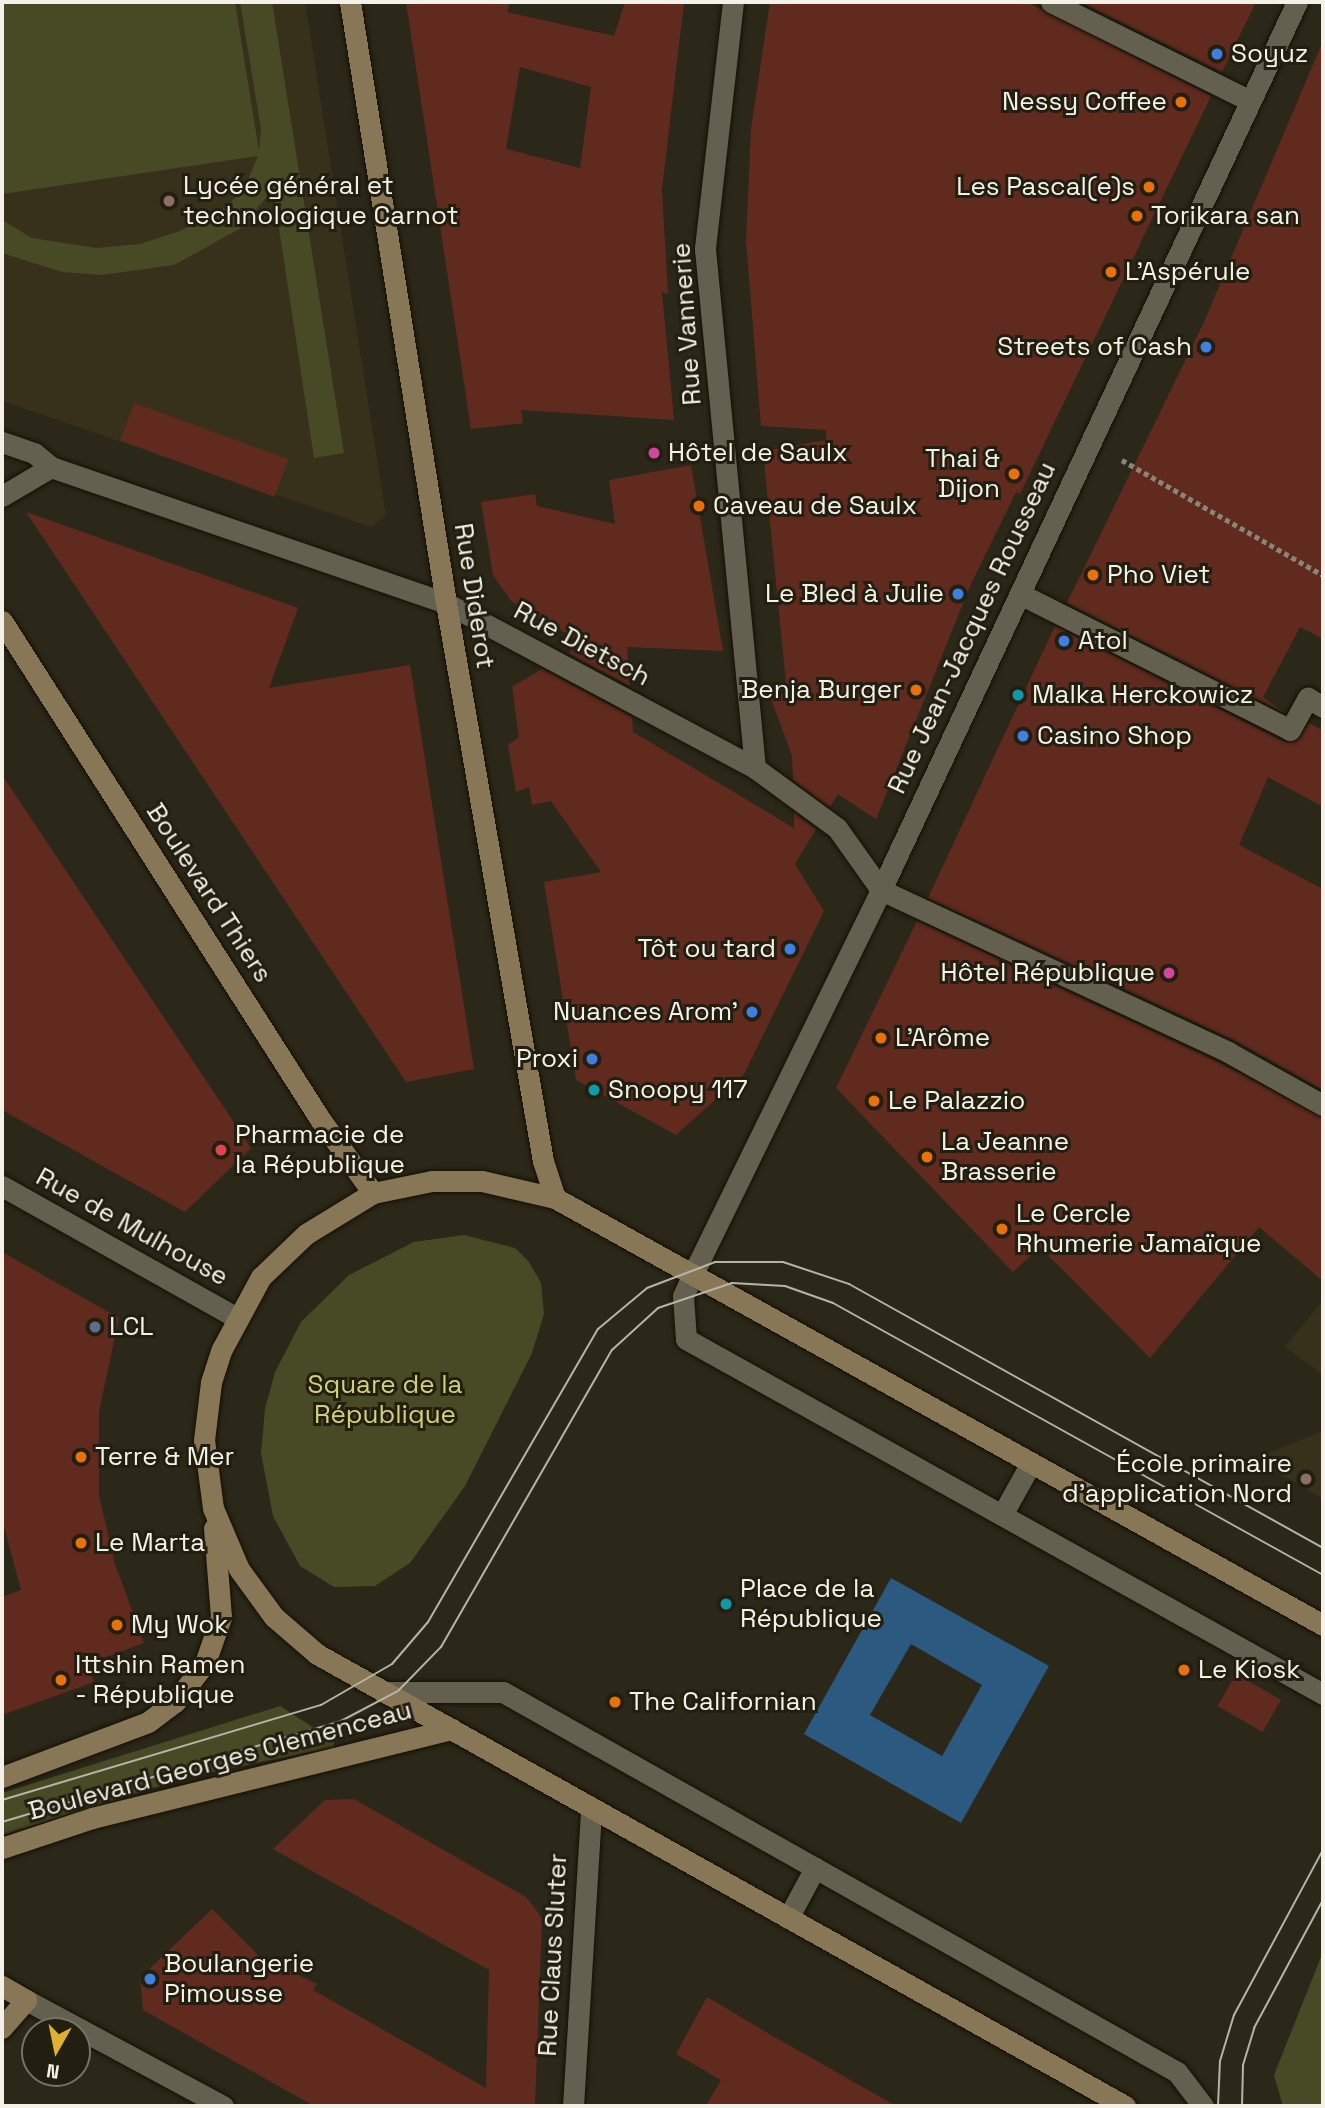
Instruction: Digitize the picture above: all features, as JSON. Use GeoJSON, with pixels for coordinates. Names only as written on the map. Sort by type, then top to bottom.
{"type":"FeatureCollection","features":[{"type":"Feature","properties":{"kind":"main road","name":"Rue Diderot"},"geometry":{"type":"LineString","coordinates":[[350,2],[446,603],[541,1151],[555,1198]]}},
{"type":"Feature","properties":{"kind":"main road","name":"Boulevard Thiers"},"geometry":{"type":"LineString","coordinates":[[2,621],[320,1119],[373,1193]]}},
{"type":"Feature","properties":{"kind":"main road"},"geometry":{"type":"LineString","coordinates":[[1125,2106],[383,1692],[317,1654],[274,1617],[239,1569],[213,1508],[204,1440],[211,1382],[235,1317],[261,1277],[306,1234],[373,1193],[432,1181],[482,1181],[555,1198],[1323,1625]]}},
{"type":"Feature","properties":{"kind":"main road","name":"Boulevard Georges Clemenceau"},"geometry":{"type":"LineString","coordinates":[[2,1777],[148,1723],[191,1683],[205,1663],[221,1617],[213,1508]]}},
{"type":"Feature","properties":{"kind":"main road","name":"Boulevard Georges Clemenceau"},"geometry":{"type":"LineString","coordinates":[[2,1848],[130,1808],[452,1729]]}},
{"type":"Feature","properties":{"kind":"main road"},"geometry":{"type":"LineString","coordinates":[[2,1986],[26,2000],[2,2028]]}},
{"type":"Feature","properties":{"kind":"street","name":"Rue Vannerie"},"geometry":{"type":"LineString","coordinates":[[733,2],[705,249],[755,768]]}},
{"type":"Feature","properties":{"kind":"street"},"geometry":{"type":"LineString","coordinates":[[1051,2],[1250,102]]}},
{"type":"Feature","properties":{"kind":"street","name":"Rue Jean-Jacques Rousseau"},"geometry":{"type":"LineString","coordinates":[[1002,1515],[686,1339],[683,1296],[881,890],[1297,2]]}},
{"type":"Feature","properties":{"kind":"street","name":"Rue Dietsch"},"geometry":{"type":"LineString","coordinates":[[2,442],[34,453],[51,467],[446,603],[755,768],[837,828],[881,890]]}},
{"type":"Feature","properties":{"kind":"street"},"geometry":{"type":"LineString","coordinates":[[2,496],[51,467]]}},
{"type":"Feature","properties":{"kind":"street"},"geometry":{"type":"LineString","coordinates":[[1020,594],[1290,730],[1308,698],[1323,707]]}},
{"type":"Feature","properties":{"kind":"street"},"geometry":{"type":"LineString","coordinates":[[881,890],[1228,1052],[1323,1105]]}},
{"type":"Feature","properties":{"kind":"street","name":"Rue de Mulhouse"},"geometry":{"type":"LineString","coordinates":[[2,1186],[235,1317]]}},
{"type":"Feature","properties":{"kind":"street"},"geometry":{"type":"LineString","coordinates":[[1031,1463],[1002,1515],[1323,1694]]}},
{"type":"Feature","properties":{"kind":"street"},"geometry":{"type":"LineString","coordinates":[[383,1692],[503,1692],[1177,2072],[1203,2106]]}},
{"type":"Feature","properties":{"kind":"street","name":"Rue Claus Sluter"},"geometry":{"type":"LineString","coordinates":[[573,2106],[591,1808]]}},
{"type":"Feature","properties":{"kind":"street"},"geometry":{"type":"LineString","coordinates":[[788,1918],[815,1868]]}},
{"type":"Feature","properties":{"kind":"street"},"geometry":{"type":"LineString","coordinates":[[26,2000],[223,2106]]}},
{"type":"Feature","properties":{"kind":"path"},"geometry":{"type":"LineString","coordinates":[[1091,442],[1323,575]]}},
{"type":"Feature","properties":{"kind":"shaded area","name":"Lycée général et technologique Carnot"},"geometry":{"type":"Polygon","coordinates":[[[2,2],[305,2],[386,516],[371,527],[2,401],[2,2]]]}},
{"type":"Feature","properties":{"kind":"shaded area"},"geometry":{"type":"Polygon","coordinates":[[[1323,1300],[1323,1375],[1285,1347],[1323,1300]]]}},
{"type":"Feature","properties":{"kind":"shaded area","name":"École primaire d'application Nord"},"geometry":{"type":"Polygon","coordinates":[[[1323,1431],[1323,1499],[1254,1459],[1323,1431]]]}},
{"type":"Feature","properties":{"kind":"green space"},"geometry":{"type":"Polygon","coordinates":[[[2,2],[235,2],[259,151],[261,129],[240,2],[272,2],[344,453],[314,458],[273,189],[241,228],[174,265],[101,275],[62,272],[2,253],[2,220],[32,238],[96,248],[140,244],[180,231],[226,207],[244,189],[258,156],[2,194],[2,2]]]}},
{"type":"Feature","properties":{"kind":"green space","name":"Square de la République"},"geometry":{"type":"Polygon","coordinates":[[[464,1235],[515,1248],[529,1262],[541,1283],[544,1314],[532,1353],[465,1486],[410,1563],[375,1586],[334,1587],[300,1566],[273,1516],[261,1453],[265,1409],[275,1372],[301,1322],[349,1275],[414,1242],[464,1235]]]}},
{"type":"Feature","properties":{"kind":"green space"},"geometry":{"type":"Polygon","coordinates":[[[280,1706],[334,1741],[334,1747],[189,1777],[2,1835],[2,1793],[280,1706]]]}},
{"type":"Feature","properties":{"kind":"green space"},"geometry":{"type":"Polygon","coordinates":[[[1323,1952],[1323,2106],[1283,2106],[1274,2075],[1323,1952]]]}},
{"type":"Feature","properties":{"kind":"water"},"geometry":{"type":"Polygon","coordinates":[[[891,1578],[1049,1666],[961,1823],[804,1734],[891,1578]],[[911,1644],[870,1715],[942,1756],[982,1685],[911,1644]]]}},
{"type":"Feature","properties":{"kind":"building"},"geometry":{"type":"Polygon","coordinates":[[[406,2],[510,2],[507,12],[614,36],[625,2],[684,2],[662,189],[668,294],[662,292],[674,420],[521,410],[523,423],[471,429],[406,2]],[[520,67],[506,149],[580,168],[591,87],[520,67]]]}},
{"type":"Feature","properties":{"kind":"building"},"geometry":{"type":"Polygon","coordinates":[[[770,2],[1027,2],[1211,96],[1020,494],[1016,492],[971,584],[876,819],[838,794],[830,807],[793,780],[792,756],[770,696],[787,693],[763,451],[826,440],[826,430],[761,426],[746,241],[751,129],[770,2]]]}},
{"type":"Feature","properties":{"kind":"building"},"geometry":{"type":"Polygon","coordinates":[[[1080,2],[1256,2],[1222,72],[1080,2]]]}},
{"type":"Feature","properties":{"kind":"building"},"geometry":{"type":"Polygon","coordinates":[[[1323,41],[1323,639],[1300,627],[1263,697],[1285,713],[1067,603],[1204,322],[1323,41]]]}},
{"type":"Feature","properties":{"kind":"building"},"geometry":{"type":"Polygon","coordinates":[[[134,403],[288,459],[274,497],[120,441],[134,403]]]}},
{"type":"Feature","properties":{"kind":"building"},"geometry":{"type":"Polygon","coordinates":[[[691,465],[723,651],[627,647],[630,686],[568,653],[583,643],[511,601],[493,575],[481,502],[535,494],[537,506],[615,524],[609,480],[691,465]]]}},
{"type":"Feature","properties":{"kind":"building"},"geometry":{"type":"Polygon","coordinates":[[[26,512],[298,608],[269,688],[410,665],[474,1069],[406,1082],[26,512]]]}},
{"type":"Feature","properties":{"kind":"building"},"geometry":{"type":"Polygon","coordinates":[[[1055,626],[1284,742],[1297,741],[1309,723],[1323,731],[1323,807],[1268,777],[1239,845],[1323,889],[1323,1090],[1234,1040],[928,898],[1055,626]]]}},
{"type":"Feature","properties":{"kind":"building"},"geometry":{"type":"Polygon","coordinates":[[[542,669],[632,717],[633,732],[794,828],[794,813],[816,829],[795,864],[824,911],[744,1074],[676,1135],[576,1080],[544,882],[601,872],[551,801],[532,805],[529,787],[516,792],[508,745],[519,737],[512,687],[542,669]]]}},
{"type":"Feature","properties":{"kind":"building"},"geometry":{"type":"Polygon","coordinates":[[[2,775],[251,1148],[185,1212],[2,1110],[2,775]]]}},
{"type":"Feature","properties":{"kind":"building"},"geometry":{"type":"Polygon","coordinates":[[[917,921],[1222,1064],[1323,1118],[1323,1281],[1259,1227],[1150,1358],[1040,1247],[1013,1272],[836,1088],[917,921]]]}},
{"type":"Feature","properties":{"kind":"building"},"geometry":{"type":"Polygon","coordinates":[[[2,1252],[119,1318],[99,1411],[99,1496],[115,1564],[144,1643],[87,1664],[94,1682],[2,1715],[2,1597],[21,1590],[2,1519],[2,1252]]]}},
{"type":"Feature","properties":{"kind":"building"},"geometry":{"type":"Polygon","coordinates":[[[1236,1674],[1281,1700],[1263,1732],[1218,1706],[1236,1674]]]}},
{"type":"Feature","properties":{"kind":"building"},"geometry":{"type":"Polygon","coordinates":[[[354,1799],[526,1897],[542,1918],[535,2106],[314,2106],[143,2010],[140,1978],[212,1909],[259,1956],[317,1984],[313,1990],[486,2088],[489,1970],[273,1849],[325,1800],[354,1799]]]}},
{"type":"Feature","properties":{"kind":"building"},"geometry":{"type":"Polygon","coordinates":[[[707,1997],[896,2106],[706,2106],[721,2080],[676,2054],[707,1997]]]}},
{"type":"Feature","properties":{"kind":"tram line"},"geometry":{"type":"LineString","coordinates":[[2,1800],[321,1705],[392,1664],[428,1622],[598,1329],[647,1288],[715,1262],[783,1262],[849,1284],[1323,1548]]}},
{"type":"Feature","properties":{"kind":"tram line"},"geometry":{"type":"LineString","coordinates":[[2,1822],[341,1721],[398,1691],[441,1647],[612,1350],[658,1308],[732,1283],[785,1286],[833,1303],[1323,1575]]}},
{"type":"Feature","properties":{"kind":"tram line"},"geometry":{"type":"LineString","coordinates":[[1218,2106],[1220,2061],[1234,2015],[1323,1850]]}},
{"type":"Feature","properties":{"kind":"tram line"},"geometry":{"type":"LineString","coordinates":[[1242,2106],[1243,2065],[1254,2028],[1323,1900]]}},
{"type":"Feature","properties":{"kind":"place","name":"Soyuz"},"geometry":{"type":"Point","coordinates":[1217,54]}},
{"type":"Feature","properties":{"kind":"place","name":"Nessy Coffee"},"geometry":{"type":"Point","coordinates":[1181,102]}},
{"type":"Feature","properties":{"kind":"place","name":"Les Pascal(e)s"},"geometry":{"type":"Point","coordinates":[1149,187]}},
{"type":"Feature","properties":{"kind":"place","name":"Lycée général et technologique Carnot"},"geometry":{"type":"Point","coordinates":[169,201]}},
{"type":"Feature","properties":{"kind":"place","name":"Torikara san"},"geometry":{"type":"Point","coordinates":[1137,216]}},
{"type":"Feature","properties":{"kind":"place","name":"L'Aspérule"},"geometry":{"type":"Point","coordinates":[1111,272]}},
{"type":"Feature","properties":{"kind":"place","name":"Streets of Cash"},"geometry":{"type":"Point","coordinates":[1206,347]}},
{"type":"Feature","properties":{"kind":"place","name":"Hôtel de Saulx"},"geometry":{"type":"Point","coordinates":[654,453]}},
{"type":"Feature","properties":{"kind":"place","name":"Thai & Dijon"},"geometry":{"type":"Point","coordinates":[1014,474]}},
{"type":"Feature","properties":{"kind":"place","name":"Caveau de Saulx"},"geometry":{"type":"Point","coordinates":[699,506]}},
{"type":"Feature","properties":{"kind":"place","name":"Pho Viet"},"geometry":{"type":"Point","coordinates":[1093,575]}},
{"type":"Feature","properties":{"kind":"place","name":"Le Bled à Julie"},"geometry":{"type":"Point","coordinates":[958,594]}},
{"type":"Feature","properties":{"kind":"place","name":"Atol"},"geometry":{"type":"Point","coordinates":[1064,641]}},
{"type":"Feature","properties":{"kind":"place","name":"Benja Burger"},"geometry":{"type":"Point","coordinates":[916,690]}},
{"type":"Feature","properties":{"kind":"place","name":"Malka Herckowicz"},"geometry":{"type":"Point","coordinates":[1018,695]}},
{"type":"Feature","properties":{"kind":"place","name":"Casino Shop"},"geometry":{"type":"Point","coordinates":[1023,736]}},
{"type":"Feature","properties":{"kind":"place","name":"Tôt ou tard"},"geometry":{"type":"Point","coordinates":[790,949]}},
{"type":"Feature","properties":{"kind":"place","name":"Hôtel République"},"geometry":{"type":"Point","coordinates":[1169,973]}},
{"type":"Feature","properties":{"kind":"place","name":"Nuances Arom'"},"geometry":{"type":"Point","coordinates":[752,1012]}},
{"type":"Feature","properties":{"kind":"place","name":"L'Arôme"},"geometry":{"type":"Point","coordinates":[881,1038]}},
{"type":"Feature","properties":{"kind":"place","name":"Proxi"},"geometry":{"type":"Point","coordinates":[592,1059]}},
{"type":"Feature","properties":{"kind":"place","name":"Snoopy 117"},"geometry":{"type":"Point","coordinates":[594,1090]}},
{"type":"Feature","properties":{"kind":"place","name":"Le Palazzio"},"geometry":{"type":"Point","coordinates":[874,1101]}},
{"type":"Feature","properties":{"kind":"place","name":"Pharmacie de la République"},"geometry":{"type":"Point","coordinates":[221,1150]}},
{"type":"Feature","properties":{"kind":"place","name":"La Jeanne Brasserie"},"geometry":{"type":"Point","coordinates":[927,1157]}},
{"type":"Feature","properties":{"kind":"place","name":"Le Cercle Rhumerie Jamaïque"},"geometry":{"type":"Point","coordinates":[1002,1229]}},
{"type":"Feature","properties":{"kind":"place","name":"LCL"},"geometry":{"type":"Point","coordinates":[95,1327]}},
{"type":"Feature","properties":{"kind":"place","name":"Terre & Mer"},"geometry":{"type":"Point","coordinates":[81,1457]}},
{"type":"Feature","properties":{"kind":"place","name":"École primaire d'application Nord"},"geometry":{"type":"Point","coordinates":[1306,1479]}},
{"type":"Feature","properties":{"kind":"place","name":"Le Marta"},"geometry":{"type":"Point","coordinates":[81,1543]}},
{"type":"Feature","properties":{"kind":"place","name":"Place de la République"},"geometry":{"type":"Point","coordinates":[726,1604]}},
{"type":"Feature","properties":{"kind":"place","name":"My Wok"},"geometry":{"type":"Point","coordinates":[117,1625]}},
{"type":"Feature","properties":{"kind":"place","name":"Le Kiosk"},"geometry":{"type":"Point","coordinates":[1184,1670]}},
{"type":"Feature","properties":{"kind":"place","name":"Ittshin Ramen - République"},"geometry":{"type":"Point","coordinates":[61,1680]}},
{"type":"Feature","properties":{"kind":"place","name":"The Californian"},"geometry":{"type":"Point","coordinates":[615,1702]}},
{"type":"Feature","properties":{"kind":"place","name":"Boulangerie Pimousse"},"geometry":{"type":"Point","coordinates":[150,1979]}}]}
